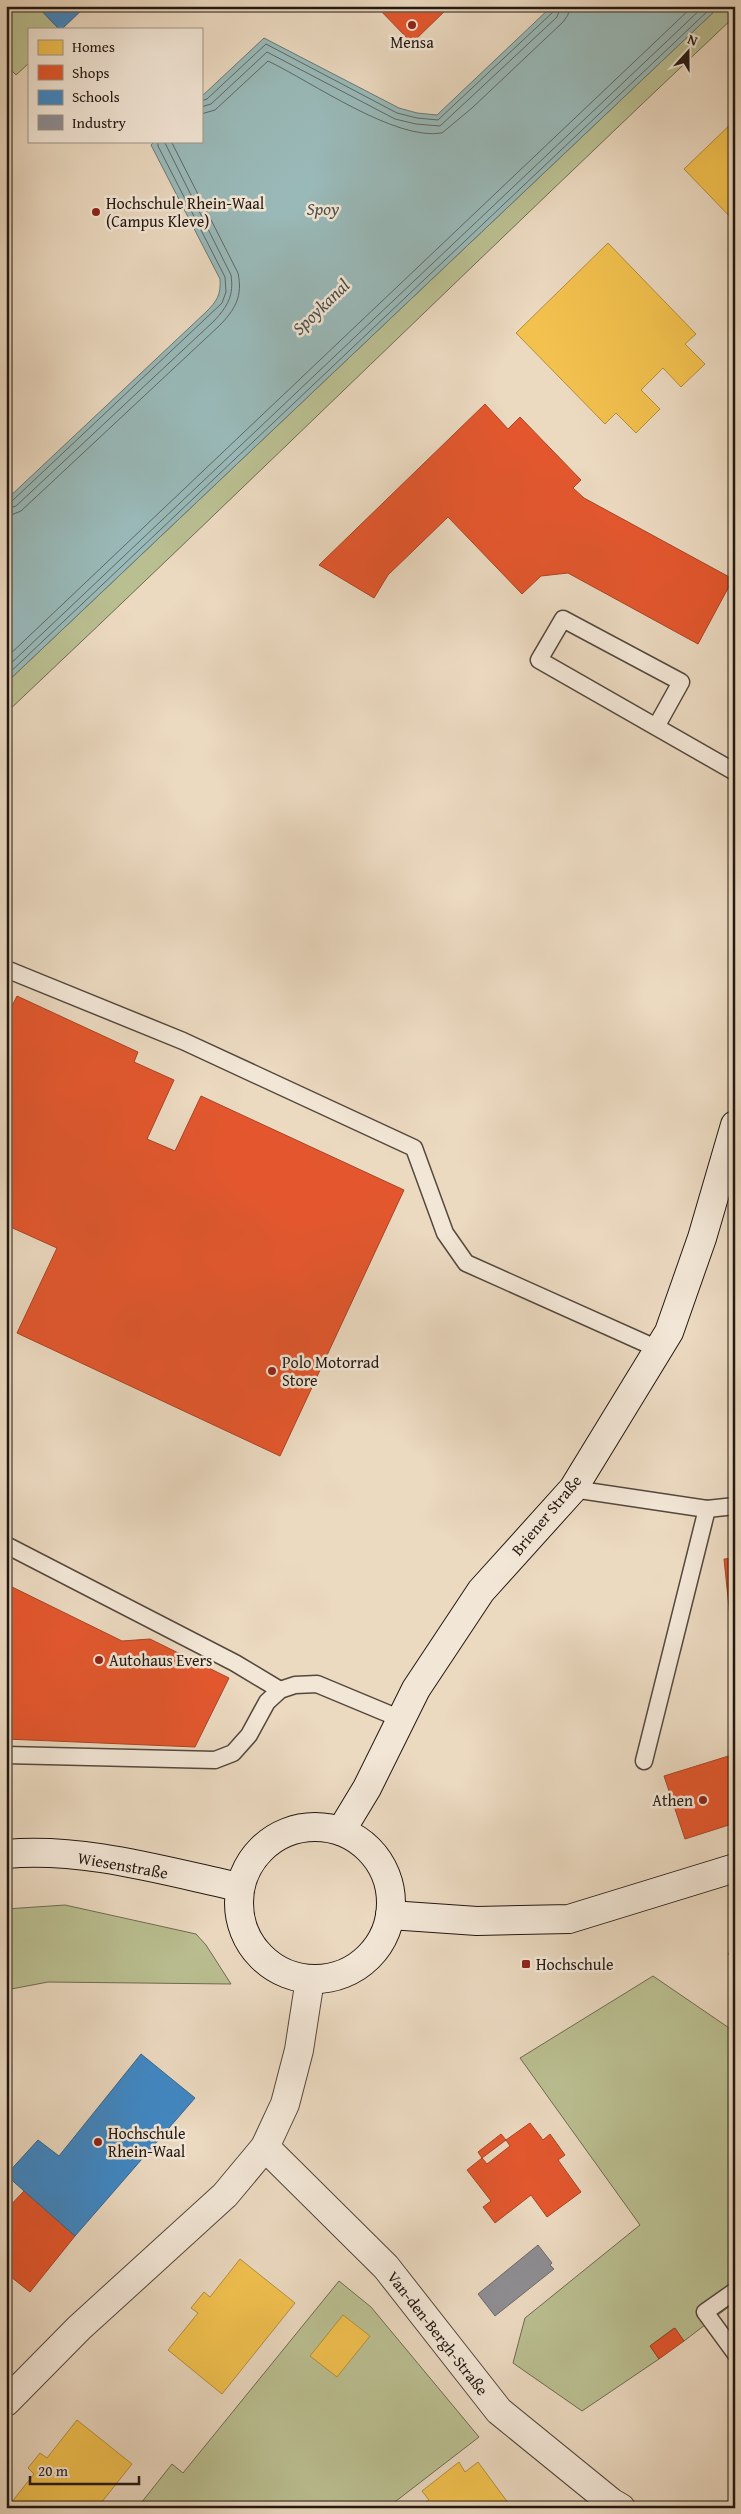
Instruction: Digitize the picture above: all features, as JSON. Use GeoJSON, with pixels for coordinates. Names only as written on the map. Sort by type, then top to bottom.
{"type":"FeatureCollection","features":[{"type":"Feature","properties":{"kind":"street","name":"Briener Straße"},"geometry":{"type":"LineString","coordinates":[[341,1831],[367,1788],[416,1689],[481,1591],[572,1489],[669,1332],[702,1238],[735,1125]]}},
{"type":"Feature","properties":{"kind":"street"},"geometry":{"type":"LineString","coordinates":[[317,1827],[341,1831],[364,1844],[381,1865],[390,1890],[390,1915],[380,1942],[361,1963],[337,1976],[310,1979],[285,1973],[263,1959],[247,1938],[239,1914],[239,1888],[250,1861],[271,1840],[294,1829],[317,1827]]}},
{"type":"Feature","properties":{"kind":"street","name":"Wiesenstraße"},"geometry":{"type":"LineString","coordinates":[[6,1854],[33,1851],[119,1861],[239,1888]]}},
{"type":"Feature","properties":{"kind":"street"},"geometry":{"type":"LineString","coordinates":[[390,1915],[477,1921],[570,1919],[735,1868]]}},
{"type":"Feature","properties":{"kind":"street"},"geometry":{"type":"LineString","coordinates":[[6,2402],[79,2328],[225,2195],[266,2147],[285,2104],[299,2050],[310,1979]]}},
{"type":"Feature","properties":{"kind":"street","name":"Van-den-Bergh-Straße"},"geometry":{"type":"LineString","coordinates":[[266,2147],[386,2267],[499,2411],[612,2506]]}},
{"type":"Feature","properties":{"kind":"lane"},"geometry":{"type":"LineString","coordinates":[[656,727],[682,682],[563,619],[539,660],[656,727],[735,772]]}},
{"type":"Feature","properties":{"kind":"lane"},"geometry":{"type":"LineString","coordinates":[[6,969],[183,1041],[414,1148],[445,1233],[466,1263],[658,1349]]}},
{"type":"Feature","properties":{"kind":"lane"},"geometry":{"type":"LineString","coordinates":[[572,1489],[707,1509],[735,1506]]}},
{"type":"Feature","properties":{"kind":"lane"},"geometry":{"type":"LineString","coordinates":[[644,1761],[707,1509]]}},
{"type":"Feature","properties":{"kind":"lane"},"geometry":{"type":"LineString","coordinates":[[6,1545],[235,1663],[280,1690]]}},
{"type":"Feature","properties":{"kind":"lane"},"geometry":{"type":"LineString","coordinates":[[6,1755],[215,1760],[233,1754],[249,1735],[267,1702],[280,1690],[294,1685],[316,1684],[401,1719]]}},
{"type":"Feature","properties":{"kind":"lane"},"geometry":{"type":"LineString","coordinates":[[735,2291],[705,2312],[735,2353]]}},
{"type":"Feature","properties":{"kind":"green space"},"geometry":{"type":"Polygon","coordinates":[[[6,6],[37,6],[58,28],[28,28],[28,64],[16,75],[6,65],[6,6]]]}},
{"type":"Feature","properties":{"kind":"green space"},"geometry":{"type":"Polygon","coordinates":[[[720,6],[735,6],[735,16],[6,713],[6,683],[720,6]]]}},
{"type":"Feature","properties":{"kind":"green space"},"geometry":{"type":"Polygon","coordinates":[[[65,1905],[196,1934],[206,1945],[231,1984],[48,1982],[6,1990],[6,1909],[65,1905]]]}},
{"type":"Feature","properties":{"kind":"green space"},"geometry":{"type":"Polygon","coordinates":[[[653,1976],[735,2032],[735,2302],[684,2341],[674,2328],[650,2346],[659,2359],[582,2411],[513,2363],[525,2318],[640,2225],[520,2058],[653,1976]]]}},
{"type":"Feature","properties":{"kind":"green space"},"geometry":{"type":"Polygon","coordinates":[[[339,2281],[371,2307],[479,2437],[387,2508],[137,2508],[172,2464],[183,2473],[339,2281]]]}},
{"type":"Feature","properties":{"kind":"water","name":"Spoy"},"geometry":{"type":"Polygon","coordinates":[[[552,6],[720,6],[6,683],[6,500],[206,312],[216,301],[219,294],[220,279],[151,145],[154,142],[202,142],[202,96],[264,38],[399,108],[417,113],[437,115],[552,6]]]}},
{"type":"Feature","properties":{"kind":"building: Homes"},"geometry":{"type":"Polygon","coordinates":[[[735,120],[735,222],[684,169],[735,120]]]}},
{"type":"Feature","properties":{"kind":"building: Homes"},"geometry":{"type":"Polygon","coordinates":[[[608,243],[696,334],[685,344],[705,364],[681,387],[663,368],[641,390],[660,409],[636,433],[616,413],[605,424],[516,333],[608,243]]]}},
{"type":"Feature","properties":{"kind":"building: Homes"},"geometry":{"type":"Polygon","coordinates":[[[240,2259],[295,2303],[222,2394],[168,2350],[198,2313],[191,2308],[204,2292],[210,2297],[240,2259]]]}},
{"type":"Feature","properties":{"kind":"building: Homes"},"geometry":{"type":"Polygon","coordinates":[[[343,2315],[370,2336],[337,2377],[310,2356],[343,2315]]]}},
{"type":"Feature","properties":{"kind":"building: Homes"},"geometry":{"type":"Polygon","coordinates":[[[77,2420],[132,2464],[97,2508],[7,2508],[34,2474],[28,2468],[40,2453],[47,2458],[77,2420]]]}},
{"type":"Feature","properties":{"kind":"building: Homes"},"geometry":{"type":"Polygon","coordinates":[[[459,2462],[465,2472],[478,2462],[509,2504],[504,2508],[418,2508],[429,2500],[422,2491],[459,2462]]]}},
{"type":"Feature","properties":{"kind":"building: Shops","name":"Mensa"},"geometry":{"type":"Polygon","coordinates":[[[376,6],[450,6],[412,43],[376,6]]]}},
{"type":"Feature","properties":{"kind":"building: Shops"},"geometry":{"type":"Polygon","coordinates":[[[485,404],[508,429],[520,417],[581,480],[573,488],[584,498],[733,579],[698,644],[568,573],[541,576],[522,594],[448,517],[388,575],[374,598],[319,565],[485,404]]]}},
{"type":"Feature","properties":{"kind":"building: Shops"},"geometry":{"type":"Polygon","coordinates":[[[17,996],[138,1052],[134,1062],[174,1080],[147,1139],[175,1151],[201,1096],[404,1190],[280,1456],[17,1333],[57,1248],[6,1225],[6,1018],[17,996]]]}},
{"type":"Feature","properties":{"kind":"building: Shops"},"geometry":{"type":"Polygon","coordinates":[[[730,1311],[735,1311],[735,1356],[730,1311]]]}},
{"type":"Feature","properties":{"kind":"building: Shops"},"geometry":{"type":"Polygon","coordinates":[[[735,1558],[735,1665],[724,1559],[735,1558]]]}},
{"type":"Feature","properties":{"kind":"building: Shops","name":"Autohaus Evers"},"geometry":{"type":"Polygon","coordinates":[[[6,1584],[122,1641],[150,1639],[229,1678],[195,1747],[6,1739],[6,1584]]]}},
{"type":"Feature","properties":{"kind":"building: Shops","name":"Athen"},"geometry":{"type":"Polygon","coordinates":[[[735,1754],[735,1823],[685,1839],[664,1776],[735,1754]]]}},
{"type":"Feature","properties":{"kind":"building: Shops"},"geometry":{"type":"Polygon","coordinates":[[[735,1945],[735,1959],[728,1954],[735,1945]]]}},
{"type":"Feature","properties":{"kind":"building: Shops"},"geometry":{"type":"Polygon","coordinates":[[[530,2123],[543,2140],[550,2134],[565,2155],[558,2160],[581,2192],[547,2217],[531,2195],[495,2223],[483,2207],[491,2201],[467,2170],[482,2158],[487,2164],[510,2146],[506,2140],[530,2123]]]}},
{"type":"Feature","properties":{"kind":"building: Shops"},"geometry":{"type":"Polygon","coordinates":[[[501,2134],[506,2140],[482,2158],[478,2152],[501,2134]]]}},
{"type":"Feature","properties":{"kind":"building: Shops"},"geometry":{"type":"Polygon","coordinates":[[[24,2191],[75,2236],[30,2292],[6,2273],[6,2210],[24,2191]]]}},
{"type":"Feature","properties":{"kind":"building: Shops"},"geometry":{"type":"Polygon","coordinates":[[[675,2328],[684,2341],[659,2359],[650,2346],[675,2328]]]}},
{"type":"Feature","properties":{"kind":"building: Schools"},"geometry":{"type":"Polygon","coordinates":[[[37,6],[86,6],[63,28],[58,28],[37,6]]]}},
{"type":"Feature","properties":{"kind":"building: Schools"},"geometry":{"type":"Polygon","coordinates":[[[141,2054],[195,2098],[75,2236],[6,2175],[38,2140],[59,2156],[141,2054]]]}},
{"type":"Feature","properties":{"kind":"building: Industry"},"geometry":{"type":"Polygon","coordinates":[[[538,2245],[552,2263],[550,2265],[554,2269],[495,2316],[478,2294],[538,2245]]]}},
{"type":"Feature","properties":{"kind":"place","name":"Mensa"},"geometry":{"type":"Point","coordinates":[412,25]}},
{"type":"Feature","properties":{"kind":"place","name":"Hochschule Rhein-Waal (Campus Kleve)"},"geometry":{"type":"Point","coordinates":[96,212]}},
{"type":"Feature","properties":{"kind":"place","name":"Polo Motorrad Store"},"geometry":{"type":"Point","coordinates":[272,1371]}},
{"type":"Feature","properties":{"kind":"place","name":"Autohaus Evers"},"geometry":{"type":"Point","coordinates":[99,1660]}},
{"type":"Feature","properties":{"kind":"place","name":"Athen"},"geometry":{"type":"Point","coordinates":[703,1800]}},
{"type":"Feature","properties":{"kind":"place","name":"Hochschule"},"geometry":{"type":"Point","coordinates":[526,1964]}},
{"type":"Feature","properties":{"kind":"place","name":"Hochschule Rhein-Waal"},"geometry":{"type":"Point","coordinates":[98,2142]}},
{"type":"Feature","properties":{"kind":"water label","name":"Spoykanal"},"geometry":{"type":"Point","coordinates":[321,307]}}]}
